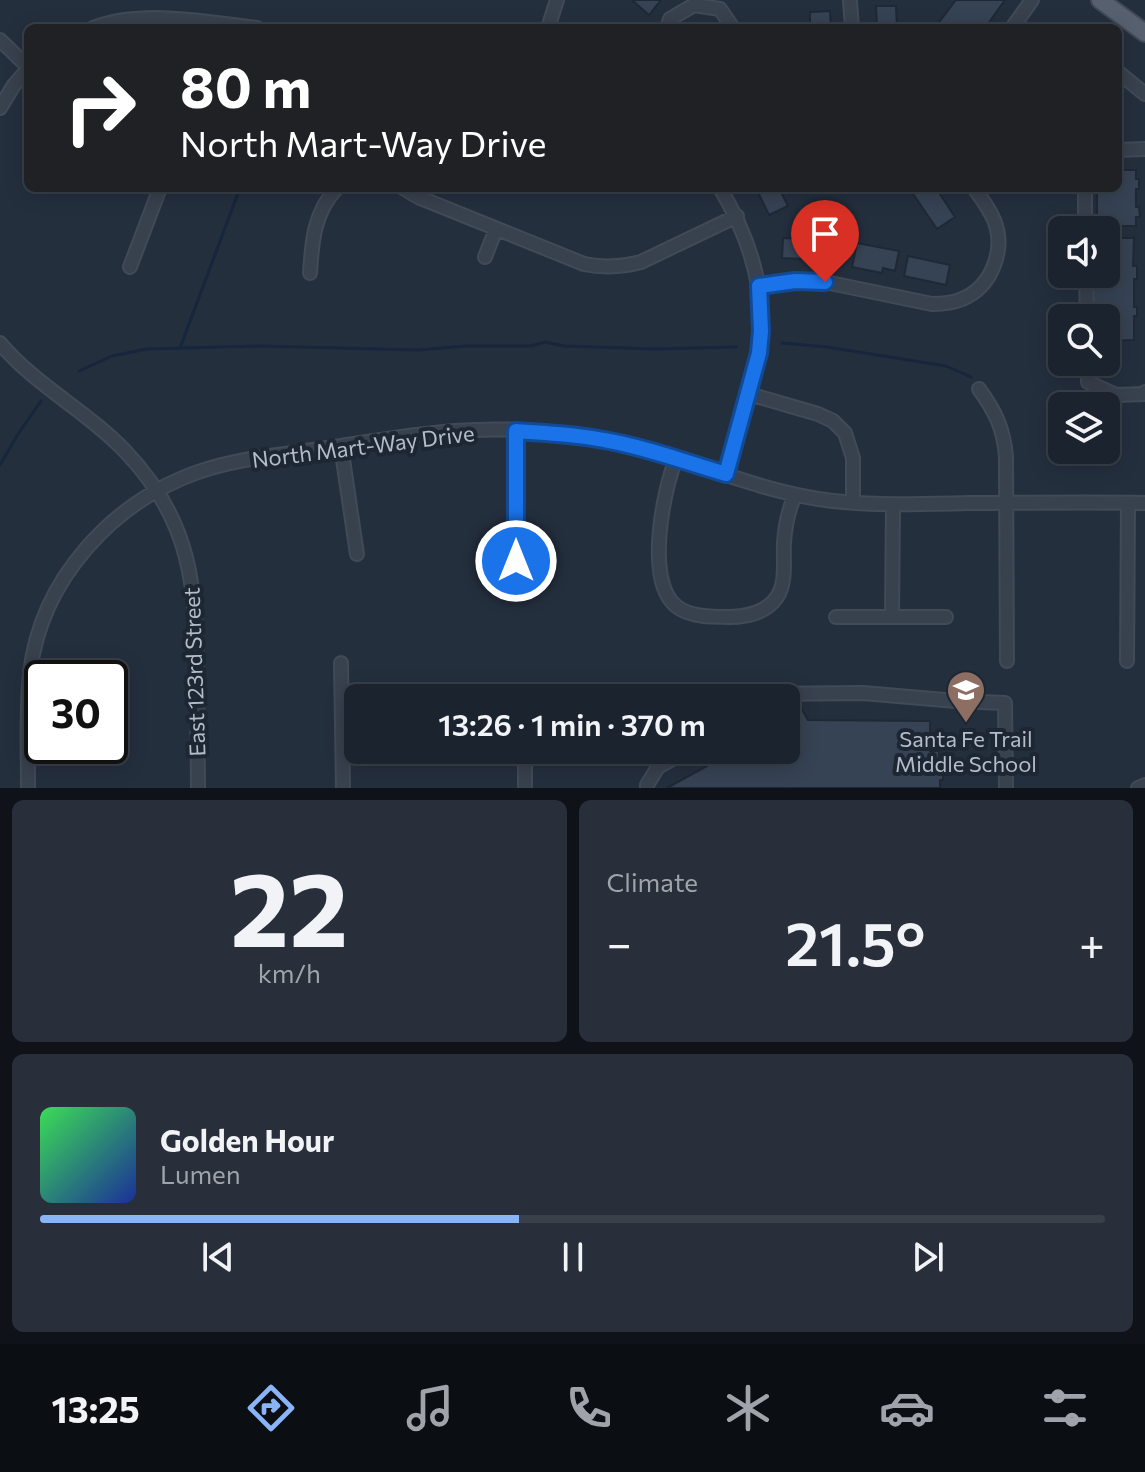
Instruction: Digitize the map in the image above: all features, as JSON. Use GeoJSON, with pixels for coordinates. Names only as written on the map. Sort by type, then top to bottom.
{"type":"FeatureCollection","features":[{"type":"Feature","properties":{"kind":"main road"},"geometry":{"type":"LineString","coordinates":[[1100,0],[1145,33]]}},
{"type":"Feature","properties":{"kind":"street"},"geometry":{"type":"LineString","coordinates":[[549,24],[557,0]]}},
{"type":"Feature","properties":{"kind":"street"},"geometry":{"type":"LineString","coordinates":[[1015,24],[1032,0]]}},
{"type":"Feature","properties":{"kind":"street"},"geometry":{"type":"LineString","coordinates":[[850,1],[852,24]]}},
{"type":"Feature","properties":{"kind":"street"},"geometry":{"type":"LineString","coordinates":[[668,24],[670,19],[694,5],[720,9],[730,24]]}},
{"type":"Feature","properties":{"kind":"street"},"geometry":{"type":"LineString","coordinates":[[109,24],[143,19],[200,24]]}},
{"type":"Feature","properties":{"kind":"street"},"geometry":{"type":"LineString","coordinates":[[0,40],[24,64]]}},
{"type":"Feature","properties":{"kind":"street"},"geometry":{"type":"LineString","coordinates":[[0,108],[24,73]]}},
{"type":"Feature","properties":{"kind":"street"},"geometry":{"type":"LineString","coordinates":[[1122,75],[1145,94]]}},
{"type":"Feature","properties":{"kind":"street"},"geometry":{"type":"LineString","coordinates":[[1122,150],[1145,149]]}},
{"type":"Feature","properties":{"kind":"street"},"geometry":{"type":"LineString","coordinates":[[130,267],[158,192]]}},
{"type":"Feature","properties":{"kind":"street"},"geometry":{"type":"LineString","coordinates":[[310,273],[316,224],[334,192]]}},
{"type":"Feature","properties":{"kind":"street"},"geometry":{"type":"LineString","coordinates":[[410,192],[584,264],[609,268],[641,262],[737,216]]}},
{"type":"Feature","properties":{"kind":"street"},"geometry":{"type":"LineString","coordinates":[[722,192],[745,236],[759,286],[760,342],[726,474]]}},
{"type":"Feature","properties":{"kind":"street"},"geometry":{"type":"LineString","coordinates":[[759,286],[795,281],[825,282],[932,304],[947,304],[962,299],[982,285],[997,258],[997,229],[990,211],[977,192]]}},
{"type":"Feature","properties":{"kind":"street"},"geometry":{"type":"LineString","coordinates":[[1085,192],[1085,216]]}},
{"type":"Feature","properties":{"kind":"street"},"geometry":{"type":"LineString","coordinates":[[485,257],[496,229]]}},
{"type":"Feature","properties":{"kind":"street","name":"East 123rd Street"},"geometry":{"type":"LineString","coordinates":[[0,343],[24,367],[110,436],[139,466],[167,507],[179,535],[193,591],[198,788]]}},
{"type":"Feature","properties":{"kind":"street"},"geometry":{"type":"LineString","coordinates":[[1088,376],[1088,382],[1116,395],[1145,392]]}},
{"type":"Feature","properties":{"kind":"street"},"geometry":{"type":"LineString","coordinates":[[979,389],[1000,422],[1005,438],[1007,661]]}},
{"type":"Feature","properties":{"kind":"street"},"geometry":{"type":"LineString","coordinates":[[749,394],[818,414],[833,421],[845,433],[853,458],[853,502]]}},
{"type":"Feature","properties":{"kind":"street"},"geometry":{"type":"LineString","coordinates":[[516,431],[516,590]]}},
{"type":"Feature","properties":{"kind":"street","name":"North Mart-Way Drive"},"geometry":{"type":"LineString","coordinates":[[28,788],[30,669],[41,628],[57,590],[78,557],[132,505],[179,479],[223,465],[416,435],[516,431],[603,440],[795,495],[853,502],[1145,503]]}},
{"type":"Feature","properties":{"kind":"street"},"geometry":{"type":"LineString","coordinates":[[341,446],[357,554]]}},
{"type":"Feature","properties":{"kind":"street"},"geometry":{"type":"LineString","coordinates":[[676,459],[664,498],[660,533],[661,579],[674,605],[688,614],[725,617],[751,615],[765,609],[777,597],[782,585],[787,515],[795,495]]}},
{"type":"Feature","properties":{"kind":"street"},"geometry":{"type":"LineString","coordinates":[[1127,661],[1128,503]]}},
{"type":"Feature","properties":{"kind":"street"},"geometry":{"type":"LineString","coordinates":[[892,616],[893,504]]}},
{"type":"Feature","properties":{"kind":"street"},"geometry":{"type":"LineString","coordinates":[[836,617],[946,617]]}},
{"type":"Feature","properties":{"kind":"street"},"geometry":{"type":"LineString","coordinates":[[341,663],[343,788]]}},
{"type":"Feature","properties":{"kind":"street"},"geometry":{"type":"LineString","coordinates":[[800,695],[863,693],[1005,703],[1006,788]]}},
{"type":"Feature","properties":{"kind":"street"},"geometry":{"type":"LineString","coordinates":[[525,764],[525,788]]}},
{"type":"Feature","properties":{"kind":"street"},"geometry":{"type":"LineString","coordinates":[[647,788],[658,767],[663,764]]}},
{"type":"Feature","properties":{"kind":"street"},"geometry":{"type":"LineString","coordinates":[[1138,788],[1145,785]]}},
{"type":"Feature","properties":{"kind":"building"},"geometry":{"type":"Polygon","coordinates":[[[634,0],[661,0],[649,15],[634,0]]]}},
{"type":"Feature","properties":{"kind":"building"},"geometry":{"type":"Polygon","coordinates":[[[956,0],[1005,0],[988,24],[938,24],[956,0]]]}},
{"type":"Feature","properties":{"kind":"building"},"geometry":{"type":"Polygon","coordinates":[[[876,6],[896,6],[897,24],[877,24],[876,6]]]}},
{"type":"Feature","properties":{"kind":"building"},"geometry":{"type":"Polygon","coordinates":[[[830,11],[831,24],[810,24],[810,12],[830,11]]]}},
{"type":"Feature","properties":{"kind":"building"},"geometry":{"type":"Polygon","coordinates":[[[1122,170],[1136,170],[1136,179],[1139,179],[1136,207],[1139,207],[1140,217],[1136,217],[1136,226],[1120,226],[1120,216],[1097,216],[1097,192],[1122,192],[1122,170]]]}},
{"type":"Feature","properties":{"kind":"building"},"geometry":{"type":"Polygon","coordinates":[[[758,192],[781,192],[788,206],[769,215],[758,192]]]}},
{"type":"Feature","properties":{"kind":"building"},"geometry":{"type":"Polygon","coordinates":[[[912,192],[939,192],[955,217],[937,229],[912,192]]]}},
{"type":"Feature","properties":{"kind":"building"},"geometry":{"type":"Polygon","coordinates":[[[783,238],[847,241],[845,261],[782,258],[783,238]]]}},
{"type":"Feature","properties":{"kind":"building"},"geometry":{"type":"Polygon","coordinates":[[[1120,238],[1134,238],[1133,266],[1137,266],[1137,279],[1134,279],[1134,307],[1137,307],[1137,316],[1134,316],[1134,340],[1120,340],[1120,304],[1090,304],[1090,288],[1120,288],[1120,238]]]}},
{"type":"Feature","properties":{"kind":"building"},"geometry":{"type":"Polygon","coordinates":[[[857,243],[899,251],[895,271],[883,268],[882,273],[852,267],[857,243]]]}},
{"type":"Feature","properties":{"kind":"building"},"geometry":{"type":"Polygon","coordinates":[[[908,256],[950,265],[946,285],[904,276],[908,256]]]}},
{"type":"Feature","properties":{"kind":"building","name":"Santa Fe Trail Middle School"},"geometry":{"type":"Polygon","coordinates":[[[800,706],[808,720],[930,721],[930,751],[939,751],[939,771],[943,771],[943,780],[940,780],[940,788],[667,788],[707,766],[800,764],[800,706]]]}},
{"type":"Feature","properties":{"kind":"waterway"},"geometry":{"type":"LineString","coordinates":[[180,348],[238,192]]}},
{"type":"Feature","properties":{"kind":"waterway"},"geometry":{"type":"LineString","coordinates":[[79,371],[112,356],[147,349],[259,346],[419,350],[531,346],[545,342],[564,346],[655,349],[736,347]]}},
{"type":"Feature","properties":{"kind":"waterway"},"geometry":{"type":"LineString","coordinates":[[782,343],[946,366],[971,377]]}},
{"type":"Feature","properties":{"kind":"waterway"},"geometry":{"type":"LineString","coordinates":[[0,465],[41,401]]}},
{"type":"Feature","properties":{"kind":"place","name":"Santa Fe Trail Middle School"},"geometry":{"type":"Point","coordinates":[966,724]}},
{"type":"Feature","properties":{"kind":"route"},"geometry":{"type":"LineString","coordinates":[[516,561],[516,431],[603,440],[726,474],[759,353],[759,286],[795,281],[825,282]]}}]}
